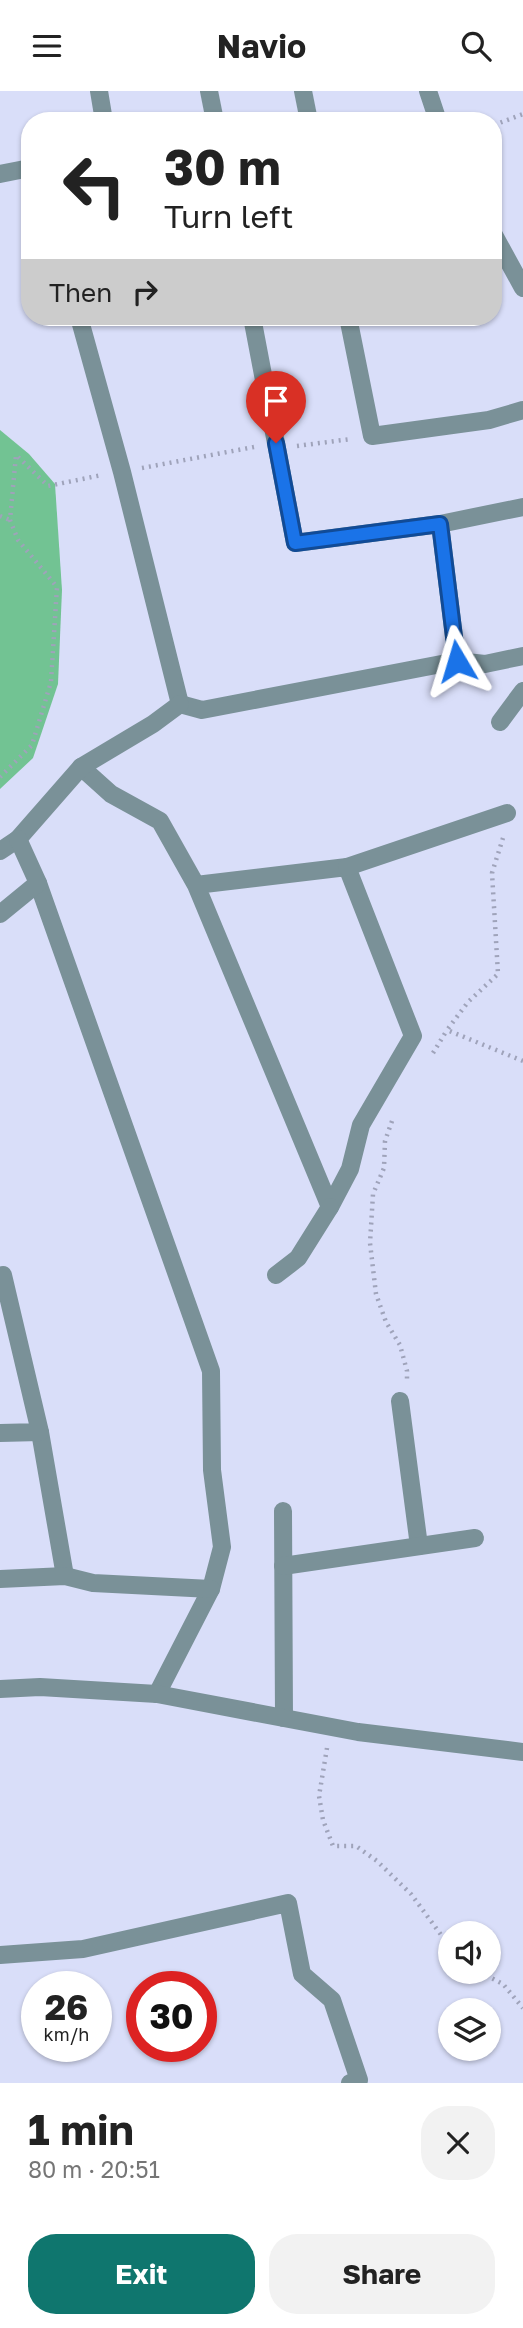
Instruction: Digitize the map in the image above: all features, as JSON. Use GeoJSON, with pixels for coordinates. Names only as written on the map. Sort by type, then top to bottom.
{"type":"FeatureCollection","features":[{"type":"Feature","properties":{"kind":"street"},"geometry":{"type":"LineString","coordinates":[[99,91],[102,112]]}},
{"type":"Feature","properties":{"kind":"street"},"geometry":{"type":"LineString","coordinates":[[209,91],[213,112]]}},
{"type":"Feature","properties":{"kind":"street"},"geometry":{"type":"LineString","coordinates":[[303,91],[307,112]]}},
{"type":"Feature","properties":{"kind":"street"},"geometry":{"type":"LineString","coordinates":[[428,91],[435,112]]}},
{"type":"Feature","properties":{"kind":"street"},"geometry":{"type":"LineString","coordinates":[[0,174],[21,170]]}},
{"type":"Feature","properties":{"kind":"street"},"geometry":{"type":"LineString","coordinates":[[502,250],[523,288]]}},
{"type":"Feature","properties":{"kind":"street"},"geometry":{"type":"LineString","coordinates":[[81,326],[122,472],[180,704]]}},
{"type":"Feature","properties":{"kind":"street"},"geometry":{"type":"LineString","coordinates":[[254,326],[295,543],[440,524],[523,507]]}},
{"type":"Feature","properties":{"kind":"street"},"geometry":{"type":"LineString","coordinates":[[350,326],[372,436],[489,420],[523,410]]}},
{"type":"Feature","properties":{"kind":"street"},"geometry":{"type":"LineString","coordinates":[[440,524],[457,661]]}},
{"type":"Feature","properties":{"kind":"street"},"geometry":{"type":"LineString","coordinates":[[180,704],[202,710],[457,661],[485,664],[523,656]]}},
{"type":"Feature","properties":{"kind":"street"},"geometry":{"type":"LineString","coordinates":[[500,722],[523,691]]}},
{"type":"Feature","properties":{"kind":"street"},"geometry":{"type":"LineString","coordinates":[[0,851],[18,839],[81,767],[153,724],[180,704]]}},
{"type":"Feature","properties":{"kind":"street"},"geometry":{"type":"LineString","coordinates":[[81,767],[111,794],[160,821],[196,885],[330,1207]]}},
{"type":"Feature","properties":{"kind":"street"},"geometry":{"type":"LineString","coordinates":[[196,885],[348,867],[507,813]]}},
{"type":"Feature","properties":{"kind":"street"},"geometry":{"type":"LineString","coordinates":[[18,839],[38,883],[211,1371],[212,1470],[222,1547],[211,1589],[157,1694]]}},
{"type":"Feature","properties":{"kind":"street"},"geometry":{"type":"LineString","coordinates":[[275,1275],[298,1258],[330,1207],[350,1169],[361,1125],[413,1036],[348,867]]}},
{"type":"Feature","properties":{"kind":"street"},"geometry":{"type":"LineString","coordinates":[[0,914],[38,883]]}},
{"type":"Feature","properties":{"kind":"street"},"geometry":{"type":"LineString","coordinates":[[1,1271],[40,1432],[65,1576]]}},
{"type":"Feature","properties":{"kind":"street"},"geometry":{"type":"LineString","coordinates":[[400,1401],[419,1546]]}},
{"type":"Feature","properties":{"kind":"street"},"geometry":{"type":"LineString","coordinates":[[0,1433],[40,1432]]}},
{"type":"Feature","properties":{"kind":"street"},"geometry":{"type":"LineString","coordinates":[[283,1511],[284,1718]]}},
{"type":"Feature","properties":{"kind":"street"},"geometry":{"type":"LineString","coordinates":[[283,1566],[475,1538]]}},
{"type":"Feature","properties":{"kind":"street"},"geometry":{"type":"LineString","coordinates":[[0,1579],[65,1576],[93,1583],[211,1589]]}},
{"type":"Feature","properties":{"kind":"street"},"geometry":{"type":"LineString","coordinates":[[0,1689],[40,1687],[157,1694],[358,1732],[523,1752]]}},
{"type":"Feature","properties":{"kind":"street"},"geometry":{"type":"LineString","coordinates":[[0,1955],[83,1949],[288,1903],[302,1974],[332,2000],[359,2080],[350,2083]]}},
{"type":"Feature","properties":{"kind":"path"},"geometry":{"type":"LineString","coordinates":[[502,122],[523,114]]}},
{"type":"Feature","properties":{"kind":"path"},"geometry":{"type":"LineString","coordinates":[[0,516],[10,520]]}},
{"type":"Feature","properties":{"kind":"path"},"geometry":{"type":"LineString","coordinates":[[426,1063],[468,1002],[498,974],[492,873],[504,835]]}},
{"type":"Feature","properties":{"kind":"path"},"geometry":{"type":"LineString","coordinates":[[447,1030],[523,1061]]}},
{"type":"Feature","properties":{"kind":"path"},"geometry":{"type":"LineString","coordinates":[[393,1119],[385,1141],[384,1168],[373,1194],[370,1243],[376,1294],[386,1322],[400,1345],[407,1371],[408,1392],[400,1401]]}},
{"type":"Feature","properties":{"kind":"path"},"geometry":{"type":"LineString","coordinates":[[330,1727],[320,1796],[323,1820],[333,1846],[356,1846],[377,1861],[411,1894],[438,1933]]}},
{"type":"Feature","properties":{"kind":"path"},"geometry":{"type":"LineString","coordinates":[[501,1983],[523,2008]]}},
{"type":"Feature","properties":{"kind":"green space"},"geometry":{"type":"Polygon","coordinates":[[[0,430],[29,454],[55,484],[62,590],[58,684],[33,758],[0,789],[0,430]]]}},
{"type":"Feature","properties":{"kind":"route"},"geometry":{"type":"LineString","coordinates":[[276,443],[295,543],[440,524],[457,661]]}}]}
